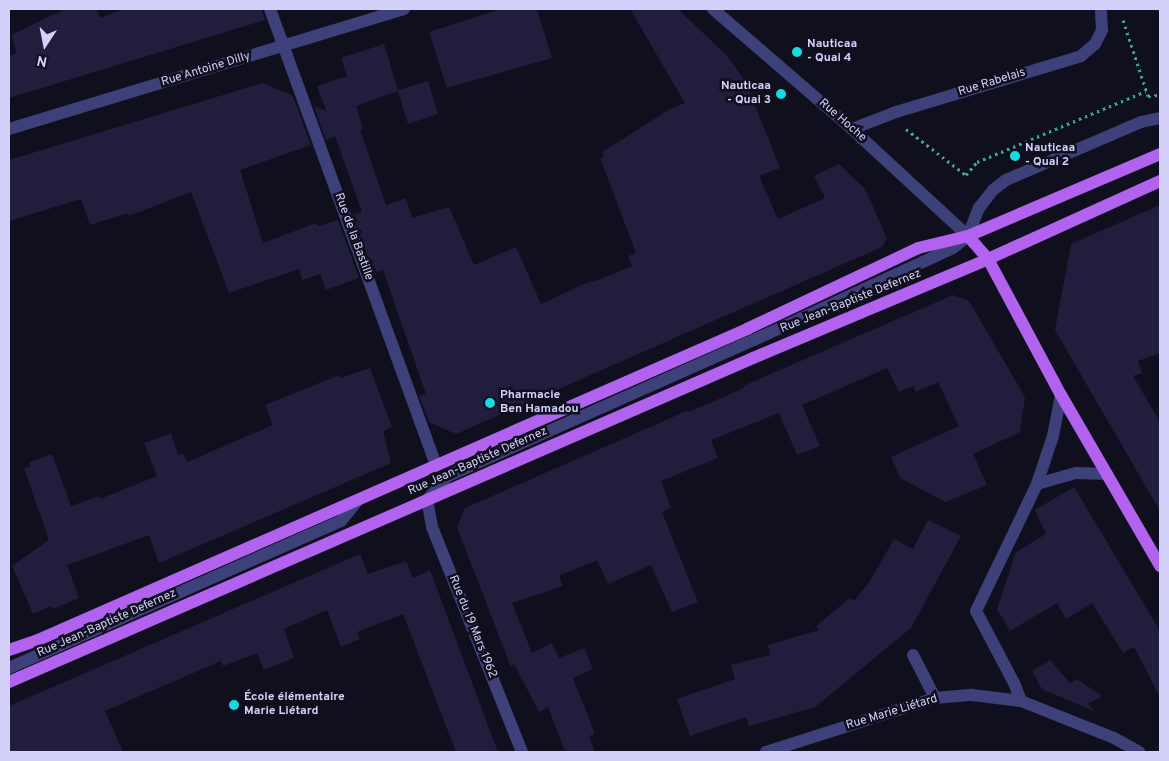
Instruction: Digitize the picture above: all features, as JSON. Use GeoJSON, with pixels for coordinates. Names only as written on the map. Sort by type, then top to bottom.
{"type":"FeatureCollection","features":[{"type":"Feature","properties":{"kind":"main road","name":"Rue Jean-Baptiste Defernez"},"geometry":{"type":"LineString","coordinates":[[9,650],[38,640],[747,329],[901,255],[918,248],[968,236],[1160,154]]}},
{"type":"Feature","properties":{"kind":"main road","name":"Rue Jean-Baptiste Defernez"},"geometry":{"type":"LineString","coordinates":[[9,682],[753,358],[988,260],[1160,181]]}},
{"type":"Feature","properties":{"kind":"main road"},"geometry":{"type":"LineString","coordinates":[[968,236],[988,260],[1060,395],[1160,566]]}},
{"type":"Feature","properties":{"kind":"street","name":"Rue de la Bastille"},"geometry":{"type":"LineString","coordinates":[[270,9],[436,466]]}},
{"type":"Feature","properties":{"kind":"street","name":"Rue Antoine Dilly"},"geometry":{"type":"LineString","coordinates":[[9,129],[404,9]]}},
{"type":"Feature","properties":{"kind":"street","name":"Rue Hoche"},"geometry":{"type":"LineString","coordinates":[[712,9],[852,129],[968,236]]}},
{"type":"Feature","properties":{"kind":"street","name":"Rue Rabelais"},"geometry":{"type":"LineString","coordinates":[[852,129],[896,112],[1081,56],[1095,44],[1102,30],[1101,9]]}},
{"type":"Feature","properties":{"kind":"street"},"geometry":{"type":"LineString","coordinates":[[427,500],[448,476],[754,340],[953,248],[968,236],[979,208],[993,190],[1006,180],[1141,122],[1160,118]]}},
{"type":"Feature","properties":{"kind":"street"},"geometry":{"type":"LineString","coordinates":[[1021,700],[976,611],[1037,484],[1053,436],[1060,395]]}},
{"type":"Feature","properties":{"kind":"street"},"geometry":{"type":"LineString","coordinates":[[1037,484],[1076,473],[1107,474]]}},
{"type":"Feature","properties":{"kind":"street"},"geometry":{"type":"LineString","coordinates":[[9,668],[341,521],[358,500]]}},
{"type":"Feature","properties":{"kind":"street","name":"Rue du 19 Mars 1962"},"geometry":{"type":"LineString","coordinates":[[427,500],[432,527],[522,752]]}},
{"type":"Feature","properties":{"kind":"street"},"geometry":{"type":"LineString","coordinates":[[913,655],[935,698]]}},
{"type":"Feature","properties":{"kind":"street","name":"Rue Marie Liétard"},"geometry":{"type":"LineString","coordinates":[[766,752],[935,698],[972,695],[1021,700],[1114,738],[1139,752]]}},
{"type":"Feature","properties":{"kind":"path"},"geometry":{"type":"LineString","coordinates":[[1122,17],[1148,96],[1160,95]]}},
{"type":"Feature","properties":{"kind":"path"},"geometry":{"type":"LineString","coordinates":[[896,112],[908,133],[966,175],[977,162],[1146,91]]}},
{"type":"Feature","properties":{"kind":"building"},"geometry":{"type":"Polygon","coordinates":[[[65,9],[97,9],[100,18],[124,9],[262,9],[265,20],[9,98],[9,56],[17,53],[11,35],[65,9]]]}},
{"type":"Feature","properties":{"kind":"building"},"geometry":{"type":"Polygon","coordinates":[[[501,9],[537,9],[552,58],[447,88],[429,32],[501,9]]]}},
{"type":"Feature","properties":{"kind":"building"},"geometry":{"type":"Polygon","coordinates":[[[630,9],[678,9],[727,56],[745,80],[780,168],[759,176],[778,219],[825,198],[814,176],[839,164],[865,189],[887,238],[882,247],[456,434],[429,422],[419,396],[426,394],[383,270],[374,273],[353,215],[362,212],[335,136],[326,140],[314,106],[326,111],[317,86],[347,76],[341,58],[384,44],[398,90],[428,81],[438,114],[408,124],[398,91],[356,106],[363,128],[360,130],[386,205],[406,198],[412,218],[449,207],[474,265],[516,247],[541,304],[593,280],[593,282],[632,266],[628,256],[636,253],[600,158],[604,156],[602,152],[670,109],[685,103],[630,9]]]}},
{"type":"Feature","properties":{"kind":"building"},"geometry":{"type":"Polygon","coordinates":[[[263,83],[293,96],[311,145],[240,170],[263,243],[316,223],[318,226],[338,220],[359,278],[326,290],[320,274],[302,280],[299,269],[229,293],[191,192],[129,216],[128,213],[90,225],[81,199],[9,221],[9,160],[263,83]]]}},
{"type":"Feature","properties":{"kind":"building"},"geometry":{"type":"Polygon","coordinates":[[[1160,205],[1160,353],[1138,361],[1142,373],[1133,376],[1160,422],[1160,511],[1055,330],[1071,244],[1160,205]]]}},
{"type":"Feature","properties":{"kind":"building"},"geometry":{"type":"Polygon","coordinates":[[[953,295],[969,301],[1025,397],[1020,432],[973,454],[987,485],[946,502],[900,478],[891,457],[959,426],[938,382],[916,392],[913,386],[899,392],[887,368],[802,405],[820,446],[797,455],[779,413],[711,440],[718,458],[661,481],[671,508],[662,512],[698,602],[672,612],[651,565],[608,584],[597,560],[559,576],[563,586],[512,603],[532,653],[552,643],[559,658],[584,648],[593,669],[573,678],[595,734],[589,736],[595,752],[565,752],[548,707],[539,712],[514,664],[511,667],[457,527],[465,508],[689,410],[689,412],[744,388],[743,386],[953,295]]]}},
{"type":"Feature","properties":{"kind":"building"},"geometry":{"type":"Polygon","coordinates":[[[370,368],[392,427],[383,431],[391,463],[159,563],[149,535],[67,565],[79,598],[53,609],[51,606],[33,614],[12,566],[49,540],[24,468],[31,466],[29,462],[52,454],[71,506],[99,496],[100,499],[157,476],[144,443],[171,433],[178,455],[183,453],[187,462],[273,425],[265,405],[339,375],[340,378],[370,368]]]}},
{"type":"Feature","properties":{"kind":"building"},"geometry":{"type":"Polygon","coordinates":[[[1074,487],[1160,631],[1160,697],[1134,647],[1123,653],[1092,603],[1066,619],[1057,603],[1010,631],[997,609],[1016,552],[1046,534],[1035,510],[1074,487]]]}},
{"type":"Feature","properties":{"kind":"building"},"geometry":{"type":"Polygon","coordinates":[[[928,520],[961,536],[911,628],[815,707],[749,726],[746,717],[690,736],[677,699],[735,679],[731,665],[770,655],[768,645],[819,630],[816,626],[850,598],[854,601],[870,581],[894,539],[913,549],[928,520]]]}},
{"type":"Feature","properties":{"kind":"building"},"geometry":{"type":"Polygon","coordinates":[[[360,554],[368,574],[406,561],[413,578],[430,570],[498,752],[456,752],[403,614],[357,632],[360,639],[341,647],[327,610],[284,629],[294,658],[264,670],[257,653],[223,666],[221,661],[105,711],[123,752],[9,752],[9,706],[360,554]]]}},
{"type":"Feature","properties":{"kind":"building"},"geometry":{"type":"Polygon","coordinates":[[[1050,660],[1070,683],[1077,679],[1102,696],[1088,704],[1096,712],[1042,689],[1032,671],[1050,660]]]}},
{"type":"Feature","properties":{"kind":"place","name":"Nauticaa - Quai 4"},"geometry":{"type":"Point","coordinates":[797,52]}},
{"type":"Feature","properties":{"kind":"place","name":"Nauticaa - Quai 3"},"geometry":{"type":"Point","coordinates":[781,94]}},
{"type":"Feature","properties":{"kind":"place","name":"Nauticaa - Quai 2"},"geometry":{"type":"Point","coordinates":[1015,156]}},
{"type":"Feature","properties":{"kind":"place","name":"Pharmacie Ben Hamadou"},"geometry":{"type":"Point","coordinates":[490,403]}},
{"type":"Feature","properties":{"kind":"place","name":"École élémentaire Marie Liétard"},"geometry":{"type":"Point","coordinates":[234,705]}}]}
